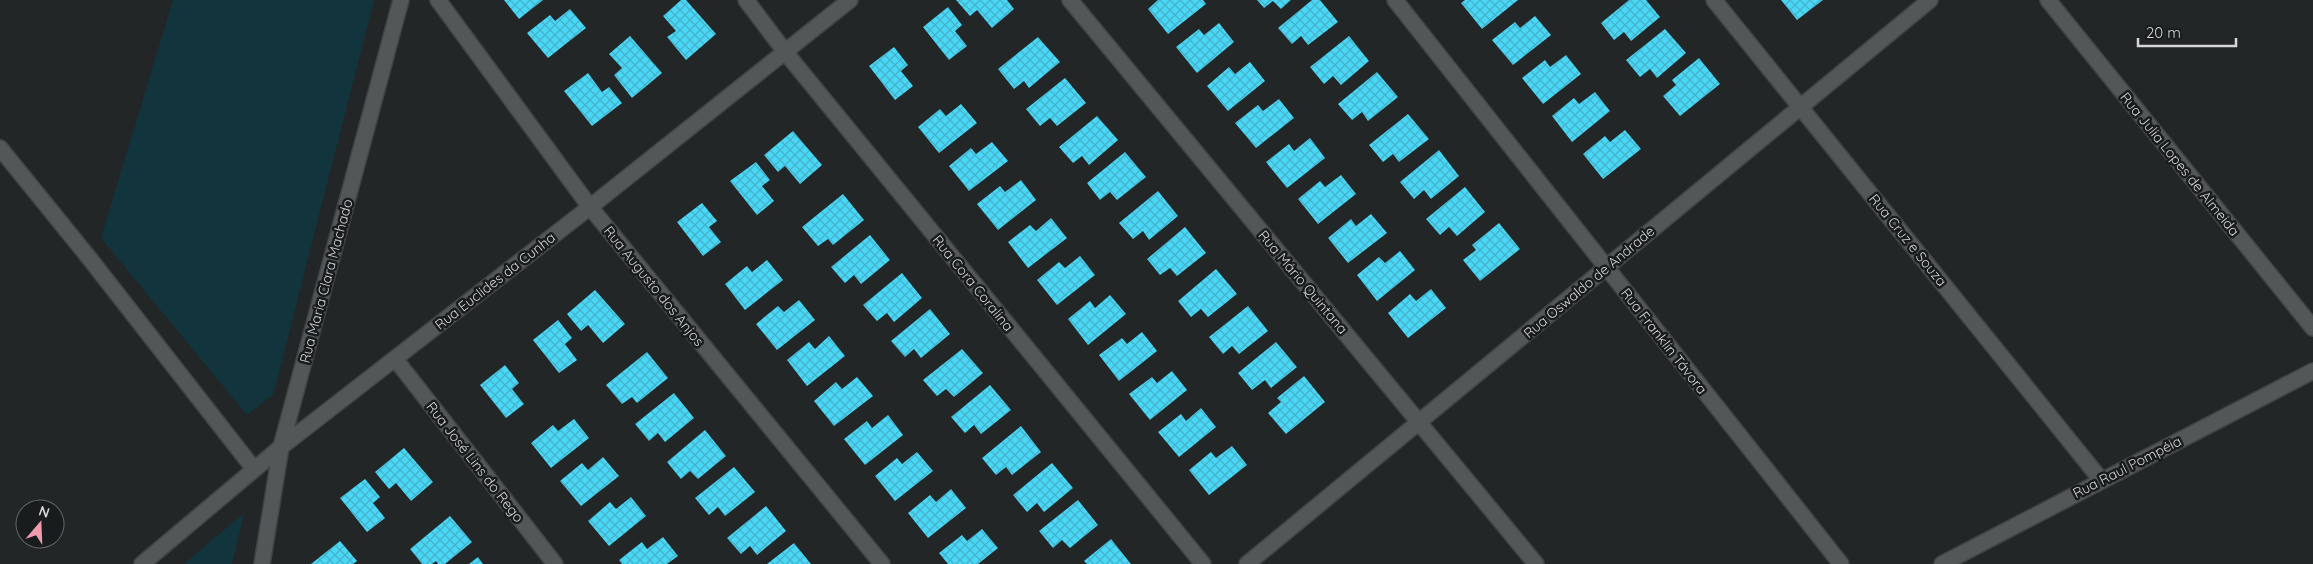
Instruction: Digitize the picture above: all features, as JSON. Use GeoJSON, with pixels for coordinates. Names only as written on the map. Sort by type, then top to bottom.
{"type":"FeatureCollection","features":[{"type":"Feature","properties":{"kind":"street","name":"Rua Maria Clara Machado"},"geometry":{"type":"LineString","coordinates":[[262,564],[281,447],[401,0]]}},
{"type":"Feature","properties":{"kind":"street","name":"Rua Augusto dos Anjos"},"geometry":{"type":"LineString","coordinates":[[438,0],[590,207],[882,564]]}},
{"type":"Feature","properties":{"kind":"street","name":"Rua Cora Coralina"},"geometry":{"type":"LineString","coordinates":[[746,0],[786,53],[1203,564]]}},
{"type":"Feature","properties":{"kind":"street","name":"Rua Euclides da Cunha"},"geometry":{"type":"LineString","coordinates":[[142,564],[281,447],[396,360],[786,53],[850,0]]}},
{"type":"Feature","properties":{"kind":"street","name":"Rua Mário Quintana"},"geometry":{"type":"LineString","coordinates":[[1070,0],[1536,564]]}},
{"type":"Feature","properties":{"kind":"street","name":"Rua Franklin Távora"},"geometry":{"type":"LineString","coordinates":[[1395,0],[1841,564]]}},
{"type":"Feature","properties":{"kind":"street","name":"Rua Cruz e Souza"},"geometry":{"type":"LineString","coordinates":[[1714,0],[2102,481]]}},
{"type":"Feature","properties":{"kind":"street","name":"Rua Oswaldo de Andrade"},"geometry":{"type":"LineString","coordinates":[[1247,564],[1930,0]]}},
{"type":"Feature","properties":{"kind":"street","name":"Rua Julia Lopes de Almeida"},"geometry":{"type":"LineString","coordinates":[[2048,0],[2313,328]]}},
{"type":"Feature","properties":{"kind":"street"},"geometry":{"type":"LineString","coordinates":[[0,148],[90,259],[254,469]]}},
{"type":"Feature","properties":{"kind":"street","name":"Rua José Lins do Rego"},"geometry":{"type":"LineString","coordinates":[[396,360],[555,564]]}},
{"type":"Feature","properties":{"kind":"street","name":"Rua Raul Pompéia"},"geometry":{"type":"LineString","coordinates":[[1942,564],[2313,371]]}},
{"type":"Feature","properties":{"kind":"shaded area"},"geometry":{"type":"Polygon","coordinates":[[[173,0],[374,0],[273,395],[247,415],[101,238],[173,0]]]}},
{"type":"Feature","properties":{"kind":"shaded area"},"geometry":{"type":"Polygon","coordinates":[[[244,513],[232,564],[184,564],[244,513]]]}},
{"type":"Feature","properties":{"kind":"building"},"geometry":{"type":"Polygon","coordinates":[[[504,0],[543,0],[519,19],[504,0]]]}},
{"type":"Feature","properties":{"kind":"building"},"geometry":{"type":"Polygon","coordinates":[[[681,0],[686,0],[716,34],[686,60],[667,37],[676,31],[663,16],[681,0]]]}},
{"type":"Feature","properties":{"kind":"building"},"geometry":{"type":"Polygon","coordinates":[[[956,0],[1007,0],[1014,9],[992,28],[977,10],[970,16],[956,0]]]}},
{"type":"Feature","properties":{"kind":"building"},"geometry":{"type":"Polygon","coordinates":[[[1158,0],[1203,0],[1206,4],[1168,34],[1148,9],[1158,0]]]}},
{"type":"Feature","properties":{"kind":"building"},"geometry":{"type":"Polygon","coordinates":[[[1257,0],[1291,0],[1281,9],[1273,1],[1264,8],[1257,0]]]}},
{"type":"Feature","properties":{"kind":"building"},"geometry":{"type":"Polygon","coordinates":[[[1312,0],[1320,0],[1338,22],[1308,45],[1301,36],[1292,44],[1278,28],[1312,0]]]}},
{"type":"Feature","properties":{"kind":"building"},"geometry":{"type":"Polygon","coordinates":[[[1465,0],[1518,0],[1482,29],[1461,3],[1465,0]]]}},
{"type":"Feature","properties":{"kind":"building"},"geometry":{"type":"Polygon","coordinates":[[[1629,0],[1646,0],[1660,17],[1631,41],[1624,32],[1614,40],[1601,23],[1629,0]]]}},
{"type":"Feature","properties":{"kind":"building"},"geometry":{"type":"Polygon","coordinates":[[[1781,0],[1823,0],[1797,20],[1781,0]]]}},
{"type":"Feature","properties":{"kind":"building"},"geometry":{"type":"Polygon","coordinates":[[[948,7],[962,25],[955,31],[967,46],[949,60],[923,27],[948,7]]]}},
{"type":"Feature","properties":{"kind":"building"},"geometry":{"type":"Polygon","coordinates":[[[570,9],[586,28],[548,58],[527,33],[550,15],[555,21],[570,9]]]}},
{"type":"Feature","properties":{"kind":"building"},"geometry":{"type":"Polygon","coordinates":[[[1535,16],[1551,35],[1513,65],[1492,40],[1515,22],[1520,28],[1535,16]]]}},
{"type":"Feature","properties":{"kind":"building"},"geometry":{"type":"Polygon","coordinates":[[[1219,23],[1234,42],[1197,73],[1176,47],[1199,29],[1204,35],[1219,23]]]}},
{"type":"Feature","properties":{"kind":"building"},"geometry":{"type":"Polygon","coordinates":[[[1665,29],[1686,53],[1657,78],[1650,69],[1640,77],[1626,60],[1665,29]]]}},
{"type":"Feature","properties":{"kind":"building"},"geometry":{"type":"Polygon","coordinates":[[[630,36],[662,73],[632,98],[614,75],[622,68],[609,54],[630,36]]]}},
{"type":"Feature","properties":{"kind":"building"},"geometry":{"type":"Polygon","coordinates":[[[1349,36],[1369,61],[1341,85],[1333,76],[1324,84],[1310,67],[1349,36]]]}},
{"type":"Feature","properties":{"kind":"building"},"geometry":{"type":"Polygon","coordinates":[[[1038,37],[1060,62],[1029,88],[1024,81],[1014,89],[998,69],[1038,37]]]}},
{"type":"Feature","properties":{"kind":"building"},"geometry":{"type":"Polygon","coordinates":[[[894,47],[908,65],[901,71],[913,86],[895,100],[869,66],[894,47]]]}},
{"type":"Feature","properties":{"kind":"building"},"geometry":{"type":"Polygon","coordinates":[[[1566,55],[1581,74],[1543,104],[1522,78],[1545,60],[1550,67],[1566,55]]]}},
{"type":"Feature","properties":{"kind":"building"},"geometry":{"type":"Polygon","coordinates":[[[1699,58],[1720,84],[1680,116],[1663,96],[1676,85],[1672,80],[1699,58]]]}},
{"type":"Feature","properties":{"kind":"building"},"geometry":{"type":"Polygon","coordinates":[[[1250,62],[1265,81],[1228,111],[1207,86],[1229,67],[1235,74],[1250,62]]]}},
{"type":"Feature","properties":{"kind":"building"},"geometry":{"type":"Polygon","coordinates":[[[1377,72],[1398,97],[1368,121],[1362,112],[1352,120],[1338,104],[1377,72]]]}},
{"type":"Feature","properties":{"kind":"building"},"geometry":{"type":"Polygon","coordinates":[[[588,73],[602,92],[609,87],[622,103],[592,126],[564,91],[588,73]]]}},
{"type":"Feature","properties":{"kind":"building"},"geometry":{"type":"Polygon","coordinates":[[[1065,78],[1086,103],[1057,126],[1050,118],[1040,126],[1026,109],[1065,78]]]}},
{"type":"Feature","properties":{"kind":"building"},"geometry":{"type":"Polygon","coordinates":[[[1595,92],[1610,111],[1572,142],[1552,116],[1574,98],[1579,104],[1595,92]]]}},
{"type":"Feature","properties":{"kind":"building"},"geometry":{"type":"Polygon","coordinates":[[[1279,99],[1294,118],[1256,148],[1235,123],[1258,105],[1263,111],[1279,99]]]}},
{"type":"Feature","properties":{"kind":"building"},"geometry":{"type":"Polygon","coordinates":[[[961,104],[977,123],[939,153],[918,127],[940,109],[946,116],[961,104]]]}},
{"type":"Feature","properties":{"kind":"building"},"geometry":{"type":"Polygon","coordinates":[[[1408,114],[1429,139],[1399,162],[1393,154],[1383,162],[1369,145],[1408,114]]]}},
{"type":"Feature","properties":{"kind":"building"},"geometry":{"type":"Polygon","coordinates":[[[1097,116],[1118,140],[1089,165],[1082,156],[1073,163],[1059,147],[1097,116]]]}},
{"type":"Feature","properties":{"kind":"building"},"geometry":{"type":"Polygon","coordinates":[[[1625,130],[1641,149],[1603,179],[1583,154],[1605,136],[1610,142],[1625,130]]]}},
{"type":"Feature","properties":{"kind":"building"},"geometry":{"type":"Polygon","coordinates":[[[793,131],[822,165],[800,184],[785,166],[778,172],[764,155],[793,131]]]}},
{"type":"Feature","properties":{"kind":"building"},"geometry":{"type":"Polygon","coordinates":[[[1310,138],[1325,158],[1287,188],[1266,162],[1289,144],[1294,151],[1310,138]]]}},
{"type":"Feature","properties":{"kind":"building"},"geometry":{"type":"Polygon","coordinates":[[[992,142],[1008,161],[969,191],[949,166],[971,148],[976,154],[992,142]]]}},
{"type":"Feature","properties":{"kind":"building"},"geometry":{"type":"Polygon","coordinates":[[[1439,150],[1459,176],[1431,199],[1424,190],[1414,199],[1400,182],[1439,150]]]}},
{"type":"Feature","properties":{"kind":"building"},"geometry":{"type":"Polygon","coordinates":[[[1125,152],[1146,177],[1117,200],[1110,192],[1100,200],[1087,183],[1125,152]]]}},
{"type":"Feature","properties":{"kind":"building"},"geometry":{"type":"Polygon","coordinates":[[[756,162],[770,180],[762,186],[774,201],[757,215],[730,181],[756,162]]]}},
{"type":"Feature","properties":{"kind":"building"},"geometry":{"type":"Polygon","coordinates":[[[1341,175],[1356,194],[1318,224],[1298,199],[1320,181],[1325,187],[1341,175]]]}},
{"type":"Feature","properties":{"kind":"building"},"geometry":{"type":"Polygon","coordinates":[[[1021,180],[1036,200],[998,230],[977,204],[1000,186],[1005,192],[1021,180]]]}},
{"type":"Feature","properties":{"kind":"building"},"geometry":{"type":"Polygon","coordinates":[[[1465,187],[1485,212],[1457,236],[1449,227],[1440,235],[1426,219],[1465,187]]]}},
{"type":"Feature","properties":{"kind":"building"},"geometry":{"type":"Polygon","coordinates":[[[1158,191],[1178,216],[1149,240],[1143,231],[1133,239],[1119,223],[1158,191]]]}},
{"type":"Feature","properties":{"kind":"building"},"geometry":{"type":"Polygon","coordinates":[[[843,194],[864,220],[833,245],[828,239],[818,246],[802,227],[843,194]]]}},
{"type":"Feature","properties":{"kind":"building"},"geometry":{"type":"Polygon","coordinates":[[[702,203],[717,221],[709,227],[721,242],[703,256],[677,222],[702,203]]]}},
{"type":"Feature","properties":{"kind":"building"},"geometry":{"type":"Polygon","coordinates":[[[1371,214],[1387,233],[1348,263],[1328,238],[1351,219],[1356,226],[1371,214]]]}},
{"type":"Feature","properties":{"kind":"building"},"geometry":{"type":"Polygon","coordinates":[[[1051,218],[1067,238],[1028,268],[1008,242],[1030,225],[1036,231],[1051,218]]]}},
{"type":"Feature","properties":{"kind":"building"},"geometry":{"type":"Polygon","coordinates":[[[1499,223],[1520,249],[1480,281],[1463,260],[1476,250],[1472,245],[1499,223]]]}},
{"type":"Feature","properties":{"kind":"building"},"geometry":{"type":"Polygon","coordinates":[[[1185,227],[1206,253],[1177,276],[1170,268],[1160,275],[1147,259],[1185,227]]]}},
{"type":"Feature","properties":{"kind":"building"},"geometry":{"type":"Polygon","coordinates":[[[870,235],[890,260],[861,284],[854,275],[845,283],[831,267],[870,235]]]}},
{"type":"Feature","properties":{"kind":"building"},"geometry":{"type":"Polygon","coordinates":[[[1400,251],[1415,270],[1377,301],[1357,275],[1379,257],[1385,263],[1400,251]]]}},
{"type":"Feature","properties":{"kind":"building"},"geometry":{"type":"Polygon","coordinates":[[[1080,256],[1095,275],[1057,305],[1037,280],[1059,262],[1065,268],[1080,256]]]}},
{"type":"Feature","properties":{"kind":"building"},"geometry":{"type":"Polygon","coordinates":[[[767,260],[783,280],[745,310],[725,284],[747,266],[752,272],[767,260]]]}},
{"type":"Feature","properties":{"kind":"building"},"geometry":{"type":"Polygon","coordinates":[[[1216,269],[1237,294],[1208,317],[1201,309],[1191,317],[1178,301],[1216,269]]]}},
{"type":"Feature","properties":{"kind":"building"},"geometry":{"type":"Polygon","coordinates":[[[902,273],[922,298],[894,322],[887,313],[877,321],[863,305],[902,273]]]}},
{"type":"Feature","properties":{"kind":"building"},"geometry":{"type":"Polygon","coordinates":[[[1431,289],[1446,308],[1408,338],[1388,313],[1410,294],[1416,301],[1431,289]]]}},
{"type":"Feature","properties":{"kind":"building"},"geometry":{"type":"Polygon","coordinates":[[[595,290],[625,324],[603,343],[588,325],[581,331],[567,314],[595,290]]]}},
{"type":"Feature","properties":{"kind":"building"},"geometry":{"type":"Polygon","coordinates":[[[1110,295],[1126,314],[1088,345],[1068,319],[1090,301],[1095,308],[1110,295]]]}},
{"type":"Feature","properties":{"kind":"building"},"geometry":{"type":"Polygon","coordinates":[[[799,300],[815,320],[777,350],[756,324],[778,306],[784,312],[799,300]]]}},
{"type":"Feature","properties":{"kind":"building"},"geometry":{"type":"Polygon","coordinates":[[[1248,306],[1268,331],[1239,354],[1232,346],[1223,354],[1209,337],[1248,306]]]}},
{"type":"Feature","properties":{"kind":"building"},"geometry":{"type":"Polygon","coordinates":[[[930,309],[950,334],[921,358],[914,349],[905,357],[891,341],[930,309]]]}},
{"type":"Feature","properties":{"kind":"building"},"geometry":{"type":"Polygon","coordinates":[[[558,320],[572,338],[565,344],[577,360],[559,373],[533,340],[558,320]]]}},
{"type":"Feature","properties":{"kind":"building"},"geometry":{"type":"Polygon","coordinates":[[[1142,332],[1157,351],[1119,381],[1099,355],[1122,338],[1127,344],[1142,332]]]}},
{"type":"Feature","properties":{"kind":"building"},"geometry":{"type":"Polygon","coordinates":[[[829,336],[845,356],[807,386],[787,360],[809,342],[815,349],[829,336]]]}},
{"type":"Feature","properties":{"kind":"building"},"geometry":{"type":"Polygon","coordinates":[[[1276,342],[1297,367],[1271,388],[1265,380],[1252,390],[1238,373],[1276,342]]]}},
{"type":"Feature","properties":{"kind":"building"},"geometry":{"type":"Polygon","coordinates":[[[962,349],[983,373],[954,397],[946,389],[937,396],[923,380],[962,349]]]}},
{"type":"Feature","properties":{"kind":"building"},"geometry":{"type":"Polygon","coordinates":[[[647,352],[668,378],[637,403],[632,397],[622,404],[606,385],[647,352]]]}},
{"type":"Feature","properties":{"kind":"building"},"geometry":{"type":"Polygon","coordinates":[[[505,365],[519,383],[512,389],[524,404],[506,418],[480,385],[505,365]]]}},
{"type":"Feature","properties":{"kind":"building"},"geometry":{"type":"Polygon","coordinates":[[[1172,371],[1187,390],[1150,420],[1129,394],[1152,377],[1157,383],[1172,371]]]}},
{"type":"Feature","properties":{"kind":"building"},"geometry":{"type":"Polygon","coordinates":[[[1304,376],[1325,402],[1286,434],[1268,413],[1281,402],[1277,398],[1304,376]]]}},
{"type":"Feature","properties":{"kind":"building"},"geometry":{"type":"Polygon","coordinates":[[[857,377],[873,396],[834,426],[814,401],[836,382],[842,389],[857,377]]]}},
{"type":"Feature","properties":{"kind":"building"},"geometry":{"type":"Polygon","coordinates":[[[990,385],[1011,410],[981,434],[974,425],[965,433],[951,417],[990,385]]]}},
{"type":"Feature","properties":{"kind":"building"},"geometry":{"type":"Polygon","coordinates":[[[674,393],[694,418],[665,442],[658,433],[649,441],[635,424],[674,393]]]}},
{"type":"Feature","properties":{"kind":"building"},"geometry":{"type":"Polygon","coordinates":[[[1201,408],[1216,427],[1179,457],[1158,432],[1181,414],[1186,421],[1201,408]]]}},
{"type":"Feature","properties":{"kind":"building"},"geometry":{"type":"Polygon","coordinates":[[[888,415],[903,435],[865,465],[844,439],[867,421],[872,428],[888,415]]]}},
{"type":"Feature","properties":{"kind":"building"},"geometry":{"type":"Polygon","coordinates":[[[574,419],[589,438],[551,468],[531,443],[553,425],[558,431],[574,419]]]}},
{"type":"Feature","properties":{"kind":"building"},"geometry":{"type":"Polygon","coordinates":[[[1021,426],[1041,452],[1012,475],[1006,467],[996,475],[982,458],[1021,426]]]}},
{"type":"Feature","properties":{"kind":"building"},"geometry":{"type":"Polygon","coordinates":[[[705,430],[726,456],[698,479],[690,471],[681,479],[667,462],[705,430]]]}},
{"type":"Feature","properties":{"kind":"building"},"geometry":{"type":"Polygon","coordinates":[[[1232,446],[1247,465],[1209,495],[1189,470],[1211,452],[1216,458],[1232,446]]]}},
{"type":"Feature","properties":{"kind":"building"},"geometry":{"type":"Polygon","coordinates":[[[404,448],[433,482],[411,501],[396,483],[389,489],[375,472],[404,448]]]}},
{"type":"Feature","properties":{"kind":"building"},"geometry":{"type":"Polygon","coordinates":[[[917,452],[933,471],[895,501],[875,476],[897,458],[902,464],[917,452]]]}},
{"type":"Feature","properties":{"kind":"building"},"geometry":{"type":"Polygon","coordinates":[[[603,457],[619,476],[581,506],[560,481],[582,463],[588,470],[603,457]]]}},
{"type":"Feature","properties":{"kind":"building"},"geometry":{"type":"Polygon","coordinates":[[[1052,463],[1073,488],[1044,512],[1037,503],[1027,512],[1013,495],[1052,463]]]}},
{"type":"Feature","properties":{"kind":"building"},"geometry":{"type":"Polygon","coordinates":[[[734,467],[755,492],[725,516],[718,507],[709,515],[695,498],[734,467]]]}},
{"type":"Feature","properties":{"kind":"building"},"geometry":{"type":"Polygon","coordinates":[[[365,479],[380,497],[373,503],[385,518],[367,532],[340,498],[365,479]]]}},
{"type":"Feature","properties":{"kind":"building"},"geometry":{"type":"Polygon","coordinates":[[[951,489],[966,508],[928,538],[908,513],[930,495],[936,502],[951,489]]]}},
{"type":"Feature","properties":{"kind":"building"},"geometry":{"type":"Polygon","coordinates":[[[631,497],[646,516],[609,546],[588,521],[610,502],[616,509],[631,497]]]}},
{"type":"Feature","properties":{"kind":"building"},"geometry":{"type":"Polygon","coordinates":[[[1078,500],[1098,525],[1070,548],[1062,540],[1053,548],[1039,531],[1078,500]]]}},
{"type":"Feature","properties":{"kind":"building"},"geometry":{"type":"Polygon","coordinates":[[[766,506],[786,531],[757,555],[750,546],[741,554],[727,538],[766,506]]]}},
{"type":"Feature","properties":{"kind":"building"},"geometry":{"type":"Polygon","coordinates":[[[450,516],[472,542],[445,564],[438,564],[436,561],[432,564],[422,564],[410,549],[450,516]]]}},
{"type":"Feature","properties":{"kind":"building"},"geometry":{"type":"Polygon","coordinates":[[[982,529],[998,548],[978,564],[948,564],[939,553],[962,535],[967,541],[982,529]]]}},
{"type":"Feature","properties":{"kind":"building"},"geometry":{"type":"Polygon","coordinates":[[[663,537],[678,556],[667,564],[622,564],[619,560],[642,542],[647,549],[663,537]]]}},
{"type":"Feature","properties":{"kind":"building"},"geometry":{"type":"Polygon","coordinates":[[[1111,539],[1131,564],[1087,564],[1084,561],[1111,539]]]}},
{"type":"Feature","properties":{"kind":"building"},"geometry":{"type":"Polygon","coordinates":[[[340,541],[357,561],[353,564],[311,564],[340,541]]]}},
{"type":"Feature","properties":{"kind":"building"},"geometry":{"type":"Polygon","coordinates":[[[794,543],[811,564],[767,564],[794,543]]]}},
{"type":"Feature","properties":{"kind":"building"},"geometry":{"type":"Polygon","coordinates":[[[478,557],[483,564],[469,564],[478,557]]]}}]}
